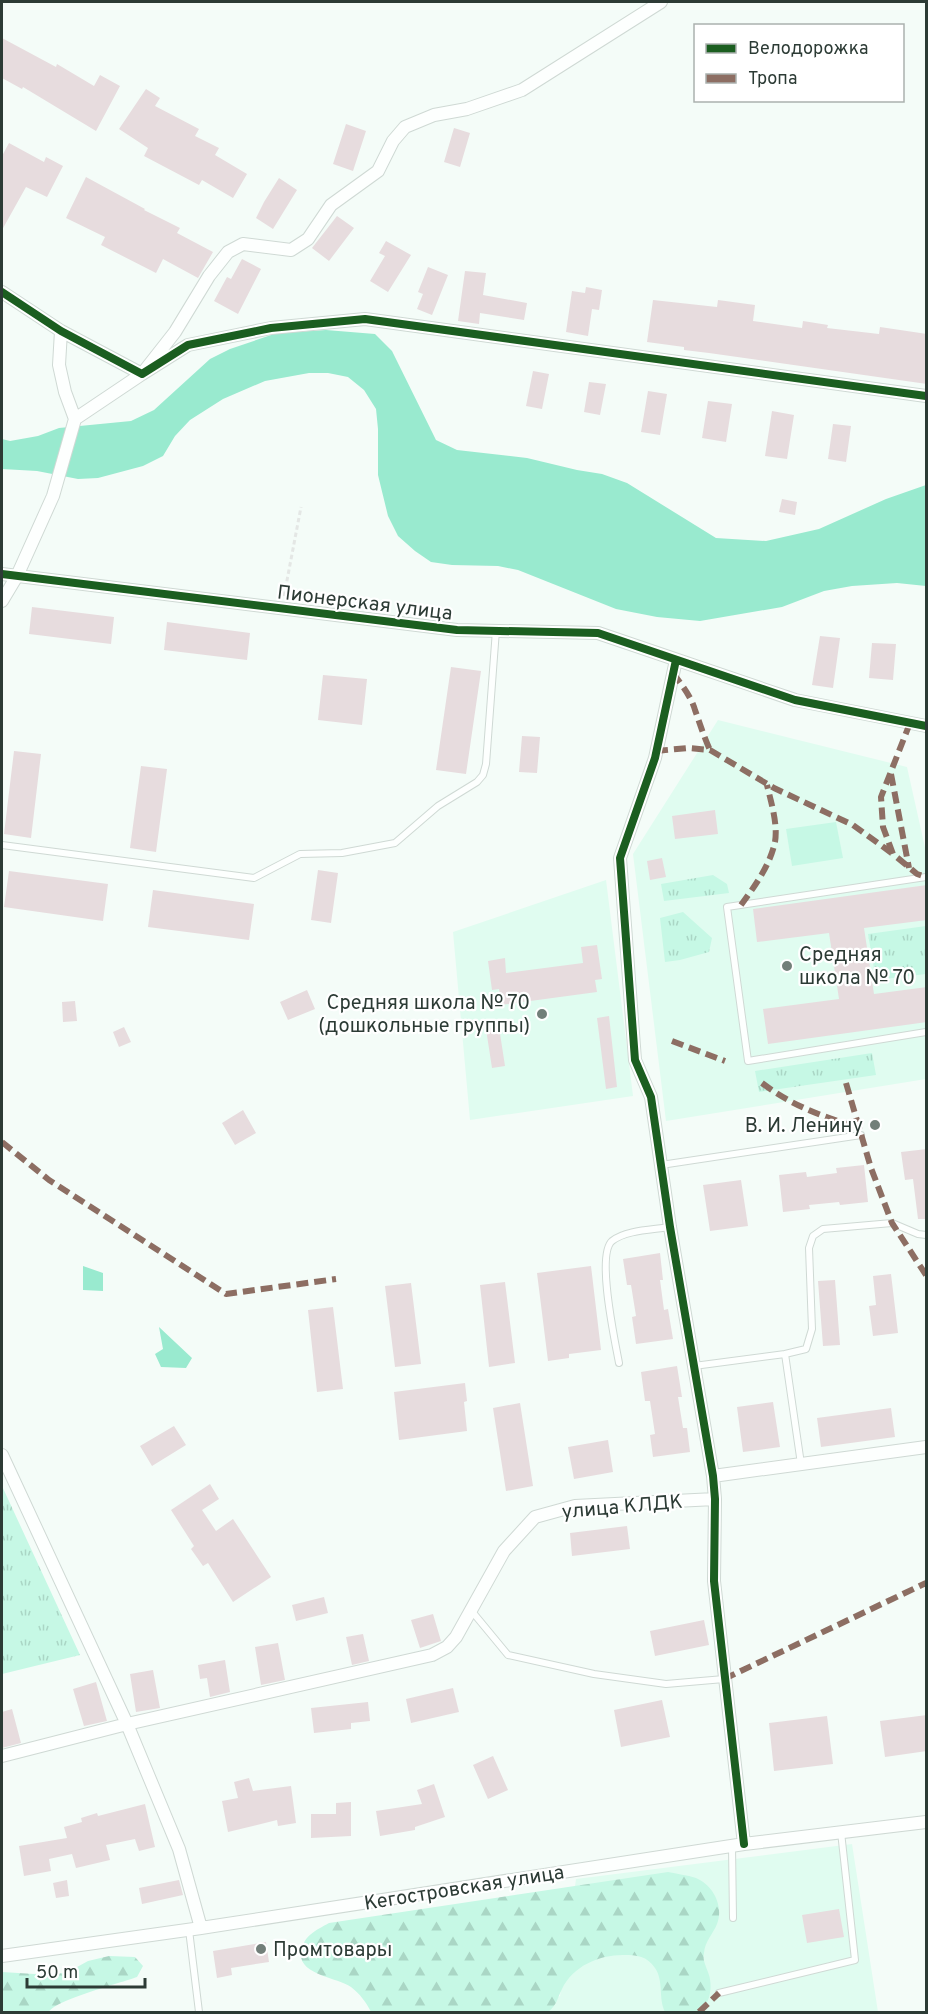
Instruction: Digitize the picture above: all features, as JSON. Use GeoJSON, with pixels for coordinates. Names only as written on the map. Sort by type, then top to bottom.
{"type":"FeatureCollection","features":[{"type":"Feature","properties":{"kind":"street"},"geometry":{"type":"LineString","coordinates":[[142,375],[175,332],[209,276],[228,252],[243,244],[291,250],[308,239],[331,205],[378,171],[393,141],[405,128],[434,115],[467,109],[522,90],[661,2]]}},
{"type":"Feature","properties":{"kind":"street"},"geometry":{"type":"LineString","coordinates":[[2,292],[61,331],[142,375]]}},
{"type":"Feature","properties":{"kind":"street"},"geometry":{"type":"LineString","coordinates":[[75,419],[188,345],[271,328],[364,319],[927,396]]}},
{"type":"Feature","properties":{"kind":"street"},"geometry":{"type":"LineString","coordinates":[[2,601],[17,576],[53,496],[75,419],[64,392],[59,365],[61,331]]}},
{"type":"Feature","properties":{"kind":"street","name":"Пионерская улица"},"geometry":{"type":"LineString","coordinates":[[2,574],[457,630],[598,633],[795,700],[927,726]]}},
{"type":"Feature","properties":{"kind":"street"},"geometry":{"type":"LineString","coordinates":[[676,660],[655,758],[620,858],[635,1060],[651,1097],[715,1499],[714,1581],[738,1845]]}},
{"type":"Feature","properties":{"kind":"street"},"geometry":{"type":"LineString","coordinates":[[712,1476],[927,1447]]}},
{"type":"Feature","properties":{"kind":"street"},"geometry":{"type":"LineString","coordinates":[[2,1455],[127,1724],[179,1849],[195,1929]]}},
{"type":"Feature","properties":{"kind":"street","name":"улица КЛДК"},"geometry":{"type":"LineString","coordinates":[[2,1756],[127,1724],[432,1655],[447,1647],[456,1637],[504,1551],[535,1516],[575,1506],[715,1499]]}},
{"type":"Feature","properties":{"kind":"street","name":"Кегостровская улица"},"geometry":{"type":"LineString","coordinates":[[2,1956],[195,1929],[738,1845],[927,1822]]}},
{"type":"Feature","properties":{"kind":"lane"},"geometry":{"type":"LineString","coordinates":[[2,845],[254,878],[300,855],[342,853],[395,843],[438,806],[477,782],[483,774],[488,752],[496,630]]}},
{"type":"Feature","properties":{"kind":"lane"},"geometry":{"type":"LineString","coordinates":[[927,877],[727,907],[748,1061],[927,1032]]}},
{"type":"Feature","properties":{"kind":"lane"},"geometry":{"type":"LineString","coordinates":[[661,1165],[861,1135]]}},
{"type":"Feature","properties":{"kind":"lane"},"geometry":{"type":"LineString","coordinates":[[694,1366],[806,1349],[810,1342],[812,1329],[809,1248],[813,1236],[823,1229],[892,1223],[918,1234],[927,1235]]}},
{"type":"Feature","properties":{"kind":"lane"},"geometry":{"type":"LineString","coordinates":[[619,1363],[604,1272],[606,1249],[609,1243],[617,1238],[670,1227]]}},
{"type":"Feature","properties":{"kind":"lane"},"geometry":{"type":"LineString","coordinates":[[785,1354],[801,1465]]}},
{"type":"Feature","properties":{"kind":"lane"},"geometry":{"type":"LineString","coordinates":[[470,1609],[508,1655],[594,1674],[666,1684],[724,1679]]}},
{"type":"Feature","properties":{"kind":"lane"},"geometry":{"type":"LineString","coordinates":[[719,1993],[855,1960],[841,1832]]}},
{"type":"Feature","properties":{"kind":"lane"},"geometry":{"type":"LineString","coordinates":[[733,1918],[738,1845]]}},
{"type":"Feature","properties":{"kind":"lane"},"geometry":{"type":"LineString","coordinates":[[195,1929],[200,2013]]}},
{"type":"Feature","properties":{"kind":"path"},"geometry":{"type":"LineString","coordinates":[[282,608],[301,507]]}},
{"type":"Feature","properties":{"kind":"shaded area"},"geometry":{"type":"Polygon","coordinates":[[[326,330],[375,334],[392,351],[436,440],[457,450],[527,458],[602,474],[627,483],[716,538],[766,541],[819,529],[886,499],[926,485],[926,586],[897,583],[852,586],[824,591],[782,607],[700,621],[657,617],[616,609],[518,570],[498,566],[431,562],[398,536],[388,516],[378,475],[376,409],[364,390],[348,377],[328,373],[309,373],[265,381],[223,399],[190,420],[175,436],[163,456],[143,466],[98,478],[78,479],[37,471],[2,469],[2,439],[10,441],[38,436],[59,428],[131,421],[154,410],[210,359],[230,349],[277,333],[326,330]]]}},
{"type":"Feature","properties":{"kind":"shaded area","name":"Средняя школа № 70"},"geometry":{"type":"Polygon","coordinates":[[[718,720],[907,767],[926,852],[926,1079],[666,1121],[633,854],[718,720]]]}},
{"type":"Feature","properties":{"kind":"shaded area","name":"Средняя школа № 70 (дошкольные группы)"},"geometry":{"type":"Polygon","coordinates":[[[606,880],[633,1096],[470,1120],[453,932],[606,880]]]}},
{"type":"Feature","properties":{"kind":"shaded area"},"geometry":{"type":"Polygon","coordinates":[[[83,1266],[103,1273],[103,1291],[83,1290],[83,1266]]]}},
{"type":"Feature","properties":{"kind":"shaded area"},"geometry":{"type":"Polygon","coordinates":[[[159,1327],[192,1358],[186,1368],[161,1367],[155,1354],[163,1349],[159,1327]]]}},
{"type":"Feature","properties":{"kind":"shaded area"},"geometry":{"type":"Polygon","coordinates":[[[852,1844],[878,2012],[525,2012],[560,1996],[576,1879],[852,1844]]]}},
{"type":"Feature","properties":{"kind":"green space"},"geometry":{"type":"Polygon","coordinates":[[[836,822],[843,858],[792,866],[786,829],[836,822]]]}},
{"type":"Feature","properties":{"kind":"green space"},"geometry":{"type":"Polygon","coordinates":[[[713,875],[727,884],[729,893],[664,901],[661,884],[713,875]]]}},
{"type":"Feature","properties":{"kind":"green space"},"geometry":{"type":"Polygon","coordinates":[[[683,912],[712,938],[709,952],[665,962],[660,918],[683,912]]]}},
{"type":"Feature","properties":{"kind":"green space"},"geometry":{"type":"Polygon","coordinates":[[[926,926],[926,974],[876,980],[868,934],[926,926]]]}},
{"type":"Feature","properties":{"kind":"green space"},"geometry":{"type":"Polygon","coordinates":[[[872,1053],[876,1075],[759,1092],[755,1071],[872,1053]]]}},
{"type":"Feature","properties":{"kind":"green space"},"geometry":{"type":"Polygon","coordinates":[[[2,1486],[80,1655],[2,1674],[2,1486]]]}},
{"type":"Feature","properties":{"kind":"green space"},"geometry":{"type":"Polygon","coordinates":[[[668,1872],[702,1881],[712,1891],[718,1903],[719,1917],[706,1945],[704,1956],[710,1980],[709,1998],[703,2007],[693,2012],[665,2012],[658,1973],[652,1964],[633,1955],[605,1957],[580,1968],[567,1981],[548,2012],[371,2012],[351,1987],[312,1971],[302,1960],[302,1946],[307,1937],[329,1923],[668,1872]]]}},
{"type":"Feature","properties":{"kind":"green space"},"geometry":{"type":"Polygon","coordinates":[[[109,1956],[135,1957],[143,1966],[137,1977],[75,1997],[54,2007],[49,2012],[2,2012],[2,1972],[51,1975],[68,1972],[88,1961],[109,1956]]]}},
{"type":"Feature","properties":{"kind":"building"},"geometry":{"type":"Polygon","coordinates":[[[2,38],[56,67],[57,64],[94,86],[100,75],[120,86],[96,131],[23,87],[22,89],[2,78],[2,38]]]}},
{"type":"Feature","properties":{"kind":"building"},"geometry":{"type":"Polygon","coordinates":[[[146,89],[160,98],[155,106],[199,129],[195,136],[219,148],[215,155],[247,174],[233,198],[202,180],[199,185],[144,156],[148,148],[119,129],[146,89]]]}},
{"type":"Feature","properties":{"kind":"building"},"geometry":{"type":"Polygon","coordinates":[[[346,124],[366,131],[353,171],[333,164],[346,124]]]}},
{"type":"Feature","properties":{"kind":"building"},"geometry":{"type":"Polygon","coordinates":[[[454,128],[470,133],[460,167],[444,162],[454,128]]]}},
{"type":"Feature","properties":{"kind":"building"},"geometry":{"type":"Polygon","coordinates":[[[9,143],[44,162],[46,157],[63,166],[47,197],[26,187],[2,230],[2,156],[9,143]]]}},
{"type":"Feature","properties":{"kind":"building"},"geometry":{"type":"Polygon","coordinates":[[[86,177],[180,228],[177,233],[213,252],[198,278],[163,259],[156,273],[101,245],[105,237],[66,218],[86,177]]]}},
{"type":"Feature","properties":{"kind":"building"},"geometry":{"type":"Polygon","coordinates":[[[279,178],[297,190],[273,229],[256,218],[279,178]]]}},
{"type":"Feature","properties":{"kind":"building"},"geometry":{"type":"Polygon","coordinates":[[[337,216],[354,228],[329,261],[312,248],[337,216]]]}},
{"type":"Feature","properties":{"kind":"building"},"geometry":{"type":"Polygon","coordinates":[[[386,241],[411,255],[388,292],[370,281],[385,256],[379,253],[386,241]]]}},
{"type":"Feature","properties":{"kind":"building"},"geometry":{"type":"Polygon","coordinates":[[[242,259],[261,269],[238,314],[214,301],[227,277],[231,279],[242,259]]]}},
{"type":"Feature","properties":{"kind":"building"},"geometry":{"type":"Polygon","coordinates":[[[428,267],[448,275],[432,315],[417,309],[423,294],[418,292],[428,267]]]}},
{"type":"Feature","properties":{"kind":"building"},"geometry":{"type":"Polygon","coordinates":[[[465,271],[486,273],[483,295],[527,303],[524,320],[480,313],[479,324],[458,321],[465,271]]]}},
{"type":"Feature","properties":{"kind":"building"},"geometry":{"type":"Polygon","coordinates":[[[586,287],[602,290],[599,310],[592,309],[588,336],[566,332],[572,291],[585,293],[586,287]]]}},
{"type":"Feature","properties":{"kind":"building"},"geometry":{"type":"Polygon","coordinates":[[[653,300],[717,307],[718,300],[755,305],[753,321],[802,328],[803,321],[828,325],[827,328],[879,334],[880,327],[927,334],[927,384],[684,350],[684,347],[647,342],[653,300]]]}},
{"type":"Feature","properties":{"kind":"building"},"geometry":{"type":"Polygon","coordinates":[[[533,371],[549,374],[542,409],[526,406],[533,371]]]}},
{"type":"Feature","properties":{"kind":"building"},"geometry":{"type":"Polygon","coordinates":[[[589,382],[606,384],[600,415],[584,412],[589,382]]]}},
{"type":"Feature","properties":{"kind":"building"},"geometry":{"type":"Polygon","coordinates":[[[648,391],[667,394],[660,435],[641,432],[648,391]]]}},
{"type":"Feature","properties":{"kind":"building"},"geometry":{"type":"Polygon","coordinates":[[[708,401],[732,404],[726,442],[702,438],[708,401]]]}},
{"type":"Feature","properties":{"kind":"building"},"geometry":{"type":"Polygon","coordinates":[[[772,411],[794,415],[787,459],[765,456],[772,411]]]}},
{"type":"Feature","properties":{"kind":"building"},"geometry":{"type":"Polygon","coordinates":[[[833,424],[851,426],[846,462],[828,459],[833,424]]]}},
{"type":"Feature","properties":{"kind":"building"},"geometry":{"type":"Polygon","coordinates":[[[782,499],[797,502],[795,515],[779,512],[782,499]]]}},
{"type":"Feature","properties":{"kind":"building"},"geometry":{"type":"Polygon","coordinates":[[[32,607],[114,617],[111,644],[29,634],[32,607]]]}},
{"type":"Feature","properties":{"kind":"building"},"geometry":{"type":"Polygon","coordinates":[[[167,622],[250,633],[247,660],[164,650],[167,622]]]}},
{"type":"Feature","properties":{"kind":"building"},"geometry":{"type":"Polygon","coordinates":[[[820,636],[840,638],[833,688],[812,685],[820,636]]]}},
{"type":"Feature","properties":{"kind":"building"},"geometry":{"type":"Polygon","coordinates":[[[872,643],[896,644],[893,680],[869,678],[872,643]]]}},
{"type":"Feature","properties":{"kind":"building"},"geometry":{"type":"Polygon","coordinates":[[[451,667],[481,671],[466,774],[436,770],[451,667]]]}},
{"type":"Feature","properties":{"kind":"building"},"geometry":{"type":"Polygon","coordinates":[[[323,675],[367,679],[362,725],[318,720],[323,675]]]}},
{"type":"Feature","properties":{"kind":"building"},"geometry":{"type":"Polygon","coordinates":[[[522,736],[540,737],[537,773],[519,772],[522,736]]]}},
{"type":"Feature","properties":{"kind":"building"},"geometry":{"type":"Polygon","coordinates":[[[14,751],[41,754],[31,838],[4,834],[14,751]]]}},
{"type":"Feature","properties":{"kind":"building"},"geometry":{"type":"Polygon","coordinates":[[[141,766],[167,769],[156,852],[130,848],[141,766]]]}},
{"type":"Feature","properties":{"kind":"building"},"geometry":{"type":"Polygon","coordinates":[[[715,810],[718,834],[675,839],[672,816],[715,810]]]}},
{"type":"Feature","properties":{"kind":"building"},"geometry":{"type":"Polygon","coordinates":[[[662,858],[666,877],[650,880],[647,861],[662,858]]]}},
{"type":"Feature","properties":{"kind":"building"},"geometry":{"type":"Polygon","coordinates":[[[318,870],[338,873],[331,923],[311,920],[318,870]]]}},
{"type":"Feature","properties":{"kind":"building"},"geometry":{"type":"Polygon","coordinates":[[[9,871],[108,884],[103,921],[4,907],[9,871]]]}},
{"type":"Feature","properties":{"kind":"building"},"geometry":{"type":"Polygon","coordinates":[[[927,885],[927,920],[864,928],[874,994],[927,987],[927,1022],[768,1044],[763,1009],[839,999],[829,933],[757,942],[753,909],[927,885]]]}},
{"type":"Feature","properties":{"kind":"building"},"geometry":{"type":"Polygon","coordinates":[[[153,890],[254,904],[249,940],[148,927],[153,890]]]}},
{"type":"Feature","properties":{"kind":"building"},"geometry":{"type":"Polygon","coordinates":[[[597,945],[602,979],[595,980],[597,992],[501,1005],[499,989],[492,990],[488,961],[505,958],[506,973],[583,963],[581,947],[597,945]]]}},
{"type":"Feature","properties":{"kind":"building"},"geometry":{"type":"Polygon","coordinates":[[[307,990],[315,1009],[288,1020],[280,1002],[307,990]]]}},
{"type":"Feature","properties":{"kind":"building"},"geometry":{"type":"Polygon","coordinates":[[[75,1001],[77,1021],[63,1022],[62,1002],[75,1001]]]}},
{"type":"Feature","properties":{"kind":"building"},"geometry":{"type":"Polygon","coordinates":[[[609,1016],[617,1087],[606,1089],[597,1018],[609,1016]]]}},
{"type":"Feature","properties":{"kind":"building"},"geometry":{"type":"Polygon","coordinates":[[[124,1027],[131,1042],[119,1047],[113,1032],[124,1027]]]}},
{"type":"Feature","properties":{"kind":"building"},"geometry":{"type":"Polygon","coordinates":[[[499,1027],[505,1066],[492,1068],[486,1029],[499,1027]]]}},
{"type":"Feature","properties":{"kind":"building"},"geometry":{"type":"Polygon","coordinates":[[[243,1110],[256,1133],[235,1145],[222,1123],[243,1110]]]}},
{"type":"Feature","properties":{"kind":"building"},"geometry":{"type":"Polygon","coordinates":[[[927,1149],[927,1219],[918,1219],[913,1179],[905,1180],[901,1152],[927,1149]]]}},
{"type":"Feature","properties":{"kind":"building"},"geometry":{"type":"Polygon","coordinates":[[[864,1165],[868,1202],[809,1205],[810,1209],[783,1212],[779,1175],[806,1172],[807,1177],[837,1173],[836,1168],[864,1165]]]}},
{"type":"Feature","properties":{"kind":"building"},"geometry":{"type":"Polygon","coordinates":[[[741,1180],[748,1226],[710,1231],[703,1185],[741,1180]]]}},
{"type":"Feature","properties":{"kind":"building"},"geometry":{"type":"Polygon","coordinates":[[[660,1253],[663,1280],[660,1280],[664,1310],[668,1309],[673,1339],[636,1344],[632,1317],[636,1316],[631,1285],[627,1285],[623,1259],[660,1253]]]}},
{"type":"Feature","properties":{"kind":"building"},"geometry":{"type":"Polygon","coordinates":[[[591,1266],[601,1350],[569,1354],[569,1358],[548,1361],[537,1273],[591,1266]]]}},
{"type":"Feature","properties":{"kind":"building"},"geometry":{"type":"Polygon","coordinates":[[[891,1274],[898,1333],[873,1336],[869,1306],[876,1305],[873,1276],[891,1274]]]}},
{"type":"Feature","properties":{"kind":"building"},"geometry":{"type":"Polygon","coordinates":[[[835,1280],[840,1345],[823,1346],[818,1281],[835,1280]]]}},
{"type":"Feature","properties":{"kind":"building"},"geometry":{"type":"Polygon","coordinates":[[[505,1282],[515,1363],[489,1367],[480,1285],[505,1282]]]}},
{"type":"Feature","properties":{"kind":"building"},"geometry":{"type":"Polygon","coordinates":[[[411,1283],[421,1364],[395,1367],[385,1286],[411,1283]]]}},
{"type":"Feature","properties":{"kind":"building"},"geometry":{"type":"Polygon","coordinates":[[[333,1307],[343,1389],[317,1392],[308,1310],[333,1307]]]}},
{"type":"Feature","properties":{"kind":"building"},"geometry":{"type":"Polygon","coordinates":[[[677,1366],[682,1397],[678,1397],[683,1428],[687,1428],[690,1452],[653,1457],[650,1435],[655,1434],[650,1401],[645,1401],[641,1372],[677,1366]]]}},
{"type":"Feature","properties":{"kind":"building"},"geometry":{"type":"Polygon","coordinates":[[[465,1383],[467,1431],[399,1440],[394,1392],[465,1383]]]}},
{"type":"Feature","properties":{"kind":"building"},"geometry":{"type":"Polygon","coordinates":[[[773,1402],[780,1447],[743,1452],[737,1407],[773,1402]]]}},
{"type":"Feature","properties":{"kind":"building"},"geometry":{"type":"Polygon","coordinates":[[[520,1403],[533,1486],[506,1491],[493,1408],[520,1403]]]}},
{"type":"Feature","properties":{"kind":"building"},"geometry":{"type":"Polygon","coordinates":[[[891,1408],[895,1437],[821,1447],[817,1418],[891,1408]]]}},
{"type":"Feature","properties":{"kind":"building"},"geometry":{"type":"Polygon","coordinates":[[[174,1426],[186,1445],[152,1466],[140,1446],[174,1426]]]}},
{"type":"Feature","properties":{"kind":"building"},"geometry":{"type":"Polygon","coordinates":[[[608,1440],[613,1472],[574,1479],[568,1447],[608,1440]]]}},
{"type":"Feature","properties":{"kind":"building"},"geometry":{"type":"Polygon","coordinates":[[[210,1484],[219,1499],[202,1510],[216,1531],[233,1519],[271,1577],[233,1602],[208,1563],[203,1566],[191,1549],[194,1546],[171,1510],[210,1484]]]}},
{"type":"Feature","properties":{"kind":"building"},"geometry":{"type":"Polygon","coordinates":[[[627,1526],[630,1549],[572,1556],[570,1533],[627,1526]]]}},
{"type":"Feature","properties":{"kind":"building"},"geometry":{"type":"Polygon","coordinates":[[[324,1597],[328,1613],[296,1621],[292,1605],[324,1597]]]}},
{"type":"Feature","properties":{"kind":"building"},"geometry":{"type":"Polygon","coordinates":[[[433,1614],[441,1641],[420,1648],[411,1620],[433,1614]]]}},
{"type":"Feature","properties":{"kind":"building"},"geometry":{"type":"Polygon","coordinates":[[[704,1620],[709,1645],[655,1656],[650,1631],[704,1620]]]}},
{"type":"Feature","properties":{"kind":"building"},"geometry":{"type":"Polygon","coordinates":[[[363,1634],[369,1661],[352,1665],[346,1637],[363,1634]]]}},
{"type":"Feature","properties":{"kind":"building"},"geometry":{"type":"Polygon","coordinates":[[[278,1643],[285,1680],[261,1685],[255,1647],[278,1643]]]}},
{"type":"Feature","properties":{"kind":"building"},"geometry":{"type":"Polygon","coordinates":[[[225,1660],[230,1692],[210,1697],[207,1678],[200,1679],[198,1665],[225,1660]]]}},
{"type":"Feature","properties":{"kind":"building"},"geometry":{"type":"Polygon","coordinates":[[[153,1670],[160,1708],[136,1712],[130,1674],[153,1670]]]}},
{"type":"Feature","properties":{"kind":"building"},"geometry":{"type":"Polygon","coordinates":[[[96,1682],[107,1721],[84,1726],[73,1689],[96,1682]]]}},
{"type":"Feature","properties":{"kind":"building"},"geometry":{"type":"Polygon","coordinates":[[[453,1688],[459,1712],[411,1723],[406,1699],[453,1688]]]}},
{"type":"Feature","properties":{"kind":"building"},"geometry":{"type":"Polygon","coordinates":[[[662,1700],[670,1737],[621,1747],[614,1710],[662,1700]]]}},
{"type":"Feature","properties":{"kind":"building"},"geometry":{"type":"Polygon","coordinates":[[[368,1702],[370,1721],[351,1723],[351,1729],[314,1733],[311,1708],[368,1702]]]}},
{"type":"Feature","properties":{"kind":"building"},"geometry":{"type":"Polygon","coordinates":[[[12,1709],[21,1743],[2,1748],[2,1712],[12,1709]]]}},
{"type":"Feature","properties":{"kind":"building"},"geometry":{"type":"Polygon","coordinates":[[[927,1715],[927,1751],[885,1757],[880,1721],[927,1715]]]}},
{"type":"Feature","properties":{"kind":"building"},"geometry":{"type":"Polygon","coordinates":[[[827,1716],[833,1764],[774,1771],[769,1723],[827,1716]]]}},
{"type":"Feature","properties":{"kind":"building"},"geometry":{"type":"Polygon","coordinates":[[[493,1756],[508,1790],[488,1799],[473,1765],[493,1756]]]}},
{"type":"Feature","properties":{"kind":"building"},"geometry":{"type":"Polygon","coordinates":[[[249,1778],[253,1791],[291,1786],[296,1823],[278,1826],[277,1820],[228,1832],[222,1801],[238,1798],[234,1782],[249,1778]]]}},
{"type":"Feature","properties":{"kind":"building"},"geometry":{"type":"Polygon","coordinates":[[[434,1784],[445,1817],[415,1827],[415,1830],[380,1836],[376,1811],[422,1804],[417,1790],[434,1784]]]}},
{"type":"Feature","properties":{"kind":"building"},"geometry":{"type":"Polygon","coordinates":[[[351,1802],[351,1836],[311,1838],[311,1814],[336,1814],[336,1803],[351,1802]]]}},
{"type":"Feature","properties":{"kind":"building"},"geometry":{"type":"Polygon","coordinates":[[[145,1804],[155,1847],[139,1851],[135,1839],[106,1845],[110,1860],[76,1868],[72,1854],[49,1859],[51,1871],[24,1876],[19,1846],[67,1838],[64,1827],[82,1822],[81,1818],[145,1804]]]}},
{"type":"Feature","properties":{"kind":"building"},"geometry":{"type":"Polygon","coordinates":[[[67,1880],[69,1896],[56,1898],[53,1883],[67,1880]]]}},
{"type":"Feature","properties":{"kind":"building"},"geometry":{"type":"Polygon","coordinates":[[[179,1880],[183,1895],[142,1904],[139,1888],[179,1880]]]}},
{"type":"Feature","properties":{"kind":"building"},"geometry":{"type":"Polygon","coordinates":[[[839,1909],[844,1937],[807,1943],[802,1915],[839,1909]]]}},
{"type":"Feature","properties":{"kind":"building"},"geometry":{"type":"Polygon","coordinates":[[[266,1942],[269,1962],[231,1968],[232,1975],[217,1978],[213,1951],[266,1942]]]}},
{"type":"Feature","properties":{"kind":"marked path"},"geometry":{"type":"LineString","coordinates":[[673,673],[691,700],[710,750]]}},
{"type":"Feature","properties":{"kind":"marked path"},"geometry":{"type":"LineString","coordinates":[[910,723],[881,797],[883,827],[893,854],[917,874],[926,877]]}},
{"type":"Feature","properties":{"kind":"marked path"},"geometry":{"type":"LineString","coordinates":[[656,751],[688,748],[710,750],[774,788],[853,825],[893,854]]}},
{"type":"Feature","properties":{"kind":"marked path"},"geometry":{"type":"LineString","coordinates":[[891,774],[909,868]]}},
{"type":"Feature","properties":{"kind":"marked path"},"geometry":{"type":"LineString","coordinates":[[741,905],[766,867],[775,842],[775,821],[767,785]]}},
{"type":"Feature","properties":{"kind":"marked path"},"geometry":{"type":"LineString","coordinates":[[672,1041],[725,1061]]}},
{"type":"Feature","properties":{"kind":"marked path"},"geometry":{"type":"LineString","coordinates":[[762,1083],[797,1104],[859,1128]]}},
{"type":"Feature","properties":{"kind":"marked path"},"geometry":{"type":"LineString","coordinates":[[846,1083],[871,1168],[892,1223],[926,1275]]}},
{"type":"Feature","properties":{"kind":"marked path"},"geometry":{"type":"LineString","coordinates":[[2,1142],[49,1180],[226,1294],[336,1279]]}},
{"type":"Feature","properties":{"kind":"marked path"},"geometry":{"type":"LineString","coordinates":[[724,1679],[926,1583]]}},
{"type":"Feature","properties":{"kind":"marked path"},"geometry":{"type":"LineString","coordinates":[[699,2012],[719,1993]]}},
{"type":"Feature","properties":{"kind":"cycle path"},"geometry":{"type":"LineString","coordinates":[[2,292],[61,331],[142,374],[188,345],[271,328],[365,319],[926,396]]}},
{"type":"Feature","properties":{"kind":"cycle path"},"geometry":{"type":"LineString","coordinates":[[2,574],[457,630],[598,633],[795,700],[926,726]]}},
{"type":"Feature","properties":{"kind":"cycle path"},"geometry":{"type":"LineString","coordinates":[[676,660],[655,758],[620,858],[635,1060],[651,1097],[670,1227],[713,1476],[714,1581],[744,1844]]}},
{"type":"Feature","properties":{"kind":"place","name":"Средняя школа № 70"},"geometry":{"type":"Point","coordinates":[787,966]}},
{"type":"Feature","properties":{"kind":"place","name":"Средняя школа № 70 (дошкольные группы)"},"geometry":{"type":"Point","coordinates":[542,1014]}},
{"type":"Feature","properties":{"kind":"place","name":"В. И. Ленину"},"geometry":{"type":"Point","coordinates":[875,1125]}},
{"type":"Feature","properties":{"kind":"place","name":"Промтовары"},"geometry":{"type":"Point","coordinates":[261,1949]}}]}
